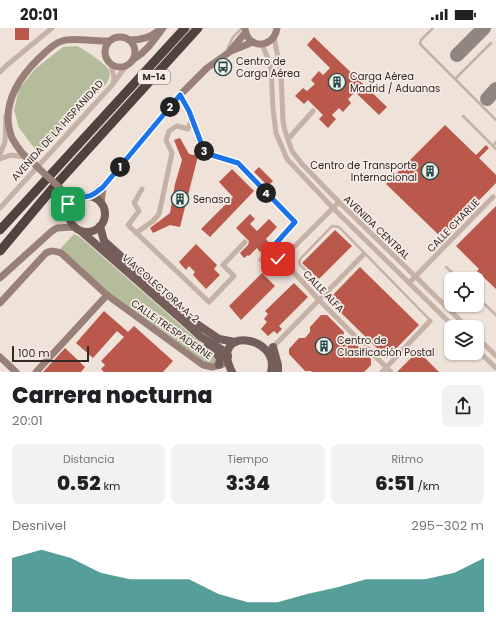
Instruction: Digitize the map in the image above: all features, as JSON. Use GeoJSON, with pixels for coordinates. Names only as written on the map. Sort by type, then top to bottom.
{"type":"FeatureCollection","features":[{"type":"Feature","properties":{"kind":"highway","name":"M-14"},"geometry":{"type":"LineString","coordinates":[[0,230],[185,28]]}},
{"type":"Feature","properties":{"kind":"highway","name":"M-14"},"geometry":{"type":"LineString","coordinates":[[0,241],[52,189],[198,29]]}},
{"type":"Feature","properties":{"kind":"highway"},"geometry":{"type":"LineString","coordinates":[[0,251],[52,189]]}},
{"type":"Feature","properties":{"kind":"main road"},"geometry":{"type":"LineString","coordinates":[[86,196],[94,198],[101,203],[105,212],[103,222],[100,226],[92,231],[82,232],[74,227],[69,219],[69,210],[71,204],[76,199],[86,196]]}},
{"type":"Feature","properties":{"kind":"main road","name":"VÍA COLECTORA A-2"},"geometry":{"type":"LineString","coordinates":[[100,226],[104,241],[194,322],[219,339],[235,342],[246,340],[252,341],[270,350]]}},
{"type":"Feature","properties":{"kind":"main road","name":"VÍA COLECTORA A-2"},"geometry":{"type":"LineString","coordinates":[[82,232],[201,336],[220,348],[228,359]]}},
{"type":"Feature","properties":{"kind":"main road"},"geometry":{"type":"LineString","coordinates":[[201,336],[219,355],[221,362],[219,365]]}},
{"type":"Feature","properties":{"kind":"main road"},"geometry":{"type":"LineString","coordinates":[[232,372],[228,359],[230,346],[235,342]]}},
{"type":"Feature","properties":{"kind":"main road"},"geometry":{"type":"LineString","coordinates":[[270,350],[272,362],[271,372]]}},
{"type":"Feature","properties":{"kind":"main road"},"geometry":{"type":"LineString","coordinates":[[270,350],[278,365],[278,372]]}},
{"type":"Feature","properties":{"kind":"street"},"geometry":{"type":"LineString","coordinates":[[0,72],[52,28]]}},
{"type":"Feature","properties":{"kind":"street"},"geometry":{"type":"LineString","coordinates":[[0,154],[5,142],[6,108],[14,88],[26,71],[54,45],[63,40],[74,39],[85,41],[108,41],[119,36],[130,40],[140,40],[154,35],[162,28]]}},
{"type":"Feature","properties":{"kind":"street"},"geometry":{"type":"LineString","coordinates":[[134,58],[142,54],[152,44],[162,28]]}},
{"type":"Feature","properties":{"kind":"street"},"geometry":{"type":"LineString","coordinates":[[6,108],[10,134],[16,146],[62,190],[86,196],[103,187],[180,95],[208,68],[228,53],[253,42],[262,44],[271,41],[277,28]]}},
{"type":"Feature","properties":{"kind":"street"},"geometry":{"type":"LineString","coordinates":[[228,53],[244,30],[253,42]]}},
{"type":"Feature","properties":{"kind":"street","name":"AVENIDA CENTRAL"},"geometry":{"type":"LineString","coordinates":[[274,37],[280,73],[283,121],[292,151],[302,164],[339,202],[459,320]]}},
{"type":"Feature","properties":{"kind":"street"},"geometry":{"type":"LineString","coordinates":[[108,41],[104,50],[106,60],[111,65],[121,68],[131,63],[134,58],[135,49],[130,40]]}},
{"type":"Feature","properties":{"kind":"street"},"geometry":{"type":"LineString","coordinates":[[85,41],[94,45],[104,54]]}},
{"type":"Feature","properties":{"kind":"street","name":"AVENIDA CENTRAL"},"geometry":{"type":"LineString","coordinates":[[262,44],[268,56],[271,69],[274,122],[281,147],[291,164],[332,208],[447,320]]}},
{"type":"Feature","properties":{"kind":"street","name":"AVENIDA DE LA HISPANIDAD"},"geometry":{"type":"LineString","coordinates":[[111,65],[114,77],[113,84]]}},
{"type":"Feature","properties":{"kind":"street","name":"AVENIDA DE LA HISPANIDAD"},"geometry":{"type":"LineString","coordinates":[[0,208],[113,84],[126,66]]}},
{"type":"Feature","properties":{"kind":"street"},"geometry":{"type":"LineString","coordinates":[[180,95],[192,118],[205,153],[238,163],[295,222],[261,260]]}},
{"type":"Feature","properties":{"kind":"street"},"geometry":{"type":"LineString","coordinates":[[9,100],[10,124],[18,144],[28,159]]}},
{"type":"Feature","properties":{"kind":"street"},"geometry":{"type":"LineString","coordinates":[[290,137],[313,111]]}},
{"type":"Feature","properties":{"kind":"street"},"geometry":{"type":"LineString","coordinates":[[136,232],[153,221],[159,214],[172,153],[166,140],[169,131],[177,126],[188,128],[192,118]]}},
{"type":"Feature","properties":{"kind":"street"},"geometry":{"type":"LineString","coordinates":[[0,159],[11,155],[28,159]]}},
{"type":"Feature","properties":{"kind":"street"},"geometry":{"type":"LineString","coordinates":[[101,203],[103,187]]}},
{"type":"Feature","properties":{"kind":"street"},"geometry":{"type":"LineString","coordinates":[[142,189],[134,203],[139,211],[128,225],[209,302],[234,276],[222,265],[245,242]]}},
{"type":"Feature","properties":{"kind":"street"},"geometry":{"type":"LineString","coordinates":[[62,190],[69,210]]}},
{"type":"Feature","properties":{"kind":"street","name":"CALLE CHARLIE"},"geometry":{"type":"LineString","coordinates":[[409,283],[493,197]]}},
{"type":"Feature","properties":{"kind":"street","name":"CALLE ALFA"},"geometry":{"type":"LineString","coordinates":[[339,202],[290,251],[287,259],[289,267],[319,300],[391,372]]}},
{"type":"Feature","properties":{"kind":"street"},"geometry":{"type":"LineString","coordinates":[[0,278],[52,231],[57,228],[74,227]]}},
{"type":"Feature","properties":{"kind":"street"},"geometry":{"type":"LineString","coordinates":[[270,250],[278,259]]}},
{"type":"Feature","properties":{"kind":"street","name":"CALLE TRESPADERNE"},"geometry":{"type":"LineString","coordinates":[[0,303],[46,253],[50,251],[61,253],[107,295],[204,365],[212,367],[219,365],[228,359]]}},
{"type":"Feature","properties":{"kind":"street"},"geometry":{"type":"LineString","coordinates":[[270,350],[364,254]]}},
{"type":"Feature","properties":{"kind":"street"},"geometry":{"type":"LineString","coordinates":[[36,372],[107,295]]}},
{"type":"Feature","properties":{"kind":"street"},"geometry":{"type":"LineString","coordinates":[[382,372],[430,321]]}},
{"type":"Feature","properties":{"kind":"street"},"geometry":{"type":"LineString","coordinates":[[484,344],[496,356]]}},
{"type":"Feature","properties":{"kind":"street"},"geometry":{"type":"LineString","coordinates":[[0,357],[16,372]]}},
{"type":"Feature","properties":{"kind":"street"},"geometry":{"type":"LineString","coordinates":[[484,357],[496,368]]}},
{"type":"Feature","properties":{"kind":"lane"},"geometry":{"type":"LineString","coordinates":[[433,28],[421,40],[420,44],[496,120]]}},
{"type":"Feature","properties":{"kind":"lane"},"geometry":{"type":"LineString","coordinates":[[455,79],[491,43]]}},
{"type":"Feature","properties":{"kind":"lane"},"geometry":{"type":"LineString","coordinates":[[463,116],[496,149]]}},
{"type":"Feature","properties":{"kind":"lane"},"geometry":{"type":"LineString","coordinates":[[493,146],[496,142]]}},
{"type":"Feature","properties":{"kind":"lane"},"geometry":{"type":"LineString","coordinates":[[327,292],[300,265],[301,258],[332,226],[336,225],[430,321]]}},
{"type":"Feature","properties":{"kind":"lane"},"geometry":{"type":"LineString","coordinates":[[446,267],[451,272]]}},
{"type":"Feature","properties":{"kind":"lane"},"geometry":{"type":"LineString","coordinates":[[484,304],[496,315]]}},
{"type":"Feature","properties":{"kind":"green space"},"geometry":{"type":"Polygon","coordinates":[[[77,46],[85,50],[107,67],[110,72],[109,78],[107,83],[39,154],[19,128],[14,110],[19,89],[35,69],[63,47],[77,46]]]}},
{"type":"Feature","properties":{"kind":"green space"},"geometry":{"type":"Polygon","coordinates":[[[74,234],[80,237],[210,351],[217,361],[211,364],[200,359],[123,304],[59,250],[74,234]]]}},
{"type":"Feature","properties":{"kind":"building"},"geometry":{"type":"Polygon","coordinates":[[[15,28],[29,28],[29,40],[15,40],[15,28]]]}},
{"type":"Feature","properties":{"kind":"building","name":"Carga Aérea Madrid / Aduanas"},"geometry":{"type":"Polygon","coordinates":[[[314,37],[387,107],[379,115],[355,92],[348,99],[351,103],[343,112],[339,108],[332,115],[336,119],[328,128],[319,119],[323,115],[308,100],[304,104],[295,96],[303,88],[307,91],[315,84],[311,80],[319,71],[323,75],[330,68],[307,45],[314,37]]]}},
{"type":"Feature","properties":{"kind":"building"},"geometry":{"type":"Polygon","coordinates":[[[445,125],[476,155],[486,145],[489,148],[479,158],[496,175],[496,183],[442,238],[386,184],[445,125]]]}},
{"type":"Feature","properties":{"kind":"building","name":"Senasa"},"geometry":{"type":"Polygon","coordinates":[[[180,138],[189,154],[198,156],[180,227],[170,225],[153,233],[150,228],[170,213],[175,184],[182,160],[174,140],[180,138]]]}},
{"type":"Feature","properties":{"kind":"building"},"geometry":{"type":"Polygon","coordinates":[[[259,167],[273,181],[268,186],[254,172],[259,167]]]}},
{"type":"Feature","properties":{"kind":"building"},"geometry":{"type":"Polygon","coordinates":[[[232,169],[254,191],[210,237],[201,229],[233,197],[219,182],[232,169]]]}},
{"type":"Feature","properties":{"kind":"building"},"geometry":{"type":"Polygon","coordinates":[[[496,206],[496,289],[484,278],[484,272],[478,272],[477,271],[479,269],[456,246],[496,206]]]}},
{"type":"Feature","properties":{"kind":"building"},"geometry":{"type":"Polygon","coordinates":[[[250,214],[255,219],[250,224],[257,231],[269,219],[277,227],[266,239],[269,243],[260,252],[257,248],[249,256],[248,255],[244,258],[240,253],[248,245],[249,241],[236,228],[250,214]]]}},
{"type":"Feature","properties":{"kind":"building"},"geometry":{"type":"Polygon","coordinates":[[[335,230],[352,246],[319,279],[302,263],[335,230]]]}},
{"type":"Feature","properties":{"kind":"building"},"geometry":{"type":"Polygon","coordinates":[[[196,244],[217,265],[214,269],[220,275],[206,289],[193,275],[195,272],[189,266],[186,270],[179,262],[196,244]]]}},
{"type":"Feature","properties":{"kind":"building"},"geometry":{"type":"Polygon","coordinates":[[[360,267],[419,325],[387,358],[328,300],[360,267]]]}},
{"type":"Feature","properties":{"kind":"building"},"geometry":{"type":"Polygon","coordinates":[[[262,273],[275,286],[241,320],[229,306],[262,273]]]}},
{"type":"Feature","properties":{"kind":"building"},"geometry":{"type":"Polygon","coordinates":[[[294,283],[308,297],[279,326],[282,329],[277,334],[274,331],[268,336],[261,329],[267,322],[264,319],[268,314],[265,311],[294,283]]]}},
{"type":"Feature","properties":{"kind":"building"},"geometry":{"type":"Polygon","coordinates":[[[104,311],[128,332],[134,326],[173,361],[163,372],[104,372],[101,369],[105,365],[101,361],[124,337],[117,331],[93,358],[76,343],[104,311]]]}},
{"type":"Feature","properties":{"kind":"building","name":"Centro de Clasificación Postal"},"geometry":{"type":"Polygon","coordinates":[[[321,315],[327,315],[344,332],[343,337],[349,343],[354,342],[371,359],[371,365],[364,372],[305,371],[289,354],[289,349],[299,338],[305,338],[310,332],[310,327],[321,315]]]}},
{"type":"Feature","properties":{"kind":"building"},"geometry":{"type":"Polygon","coordinates":[[[65,348],[85,367],[81,372],[43,372],[65,348]]]}},
{"type":"Feature","properties":{"kind":"building"},"geometry":{"type":"Polygon","coordinates":[[[418,351],[439,372],[397,372],[418,351]]]}},
{"type":"Feature","properties":{"kind":"taxiway"},"geometry":{"type":"LineString","coordinates":[[457,55],[484,28]]}},
{"type":"Feature","properties":{"kind":"taxiway"},"geometry":{"type":"LineString","coordinates":[[487,99],[496,89]]}},
{"type":"Feature","properties":{"kind":"place","name":"Centro de Carga Aérea"},"geometry":{"type":"Point","coordinates":[223,67]}},
{"type":"Feature","properties":{"kind":"place","name":"Carga Aérea Madrid / Aduanas"},"geometry":{"type":"Point","coordinates":[337,82]}},
{"type":"Feature","properties":{"kind":"place","name":"Centro de Transporte Internacional"},"geometry":{"type":"Point","coordinates":[430,171]}},
{"type":"Feature","properties":{"kind":"place","name":"Senasa"},"geometry":{"type":"Point","coordinates":[180,199]}},
{"type":"Feature","properties":{"kind":"place","name":"Centro de Clasificación Postal"},"geometry":{"type":"Point","coordinates":[324,346]}},
{"type":"Feature","properties":{"kind":"route"},"geometry":{"type":"LineString","coordinates":[[68,204],[69,210],[71,204],[76,199],[90,196],[103,187],[180,95],[189,111],[205,153],[238,163],[295,222],[270,250],[278,259]]}}]}
